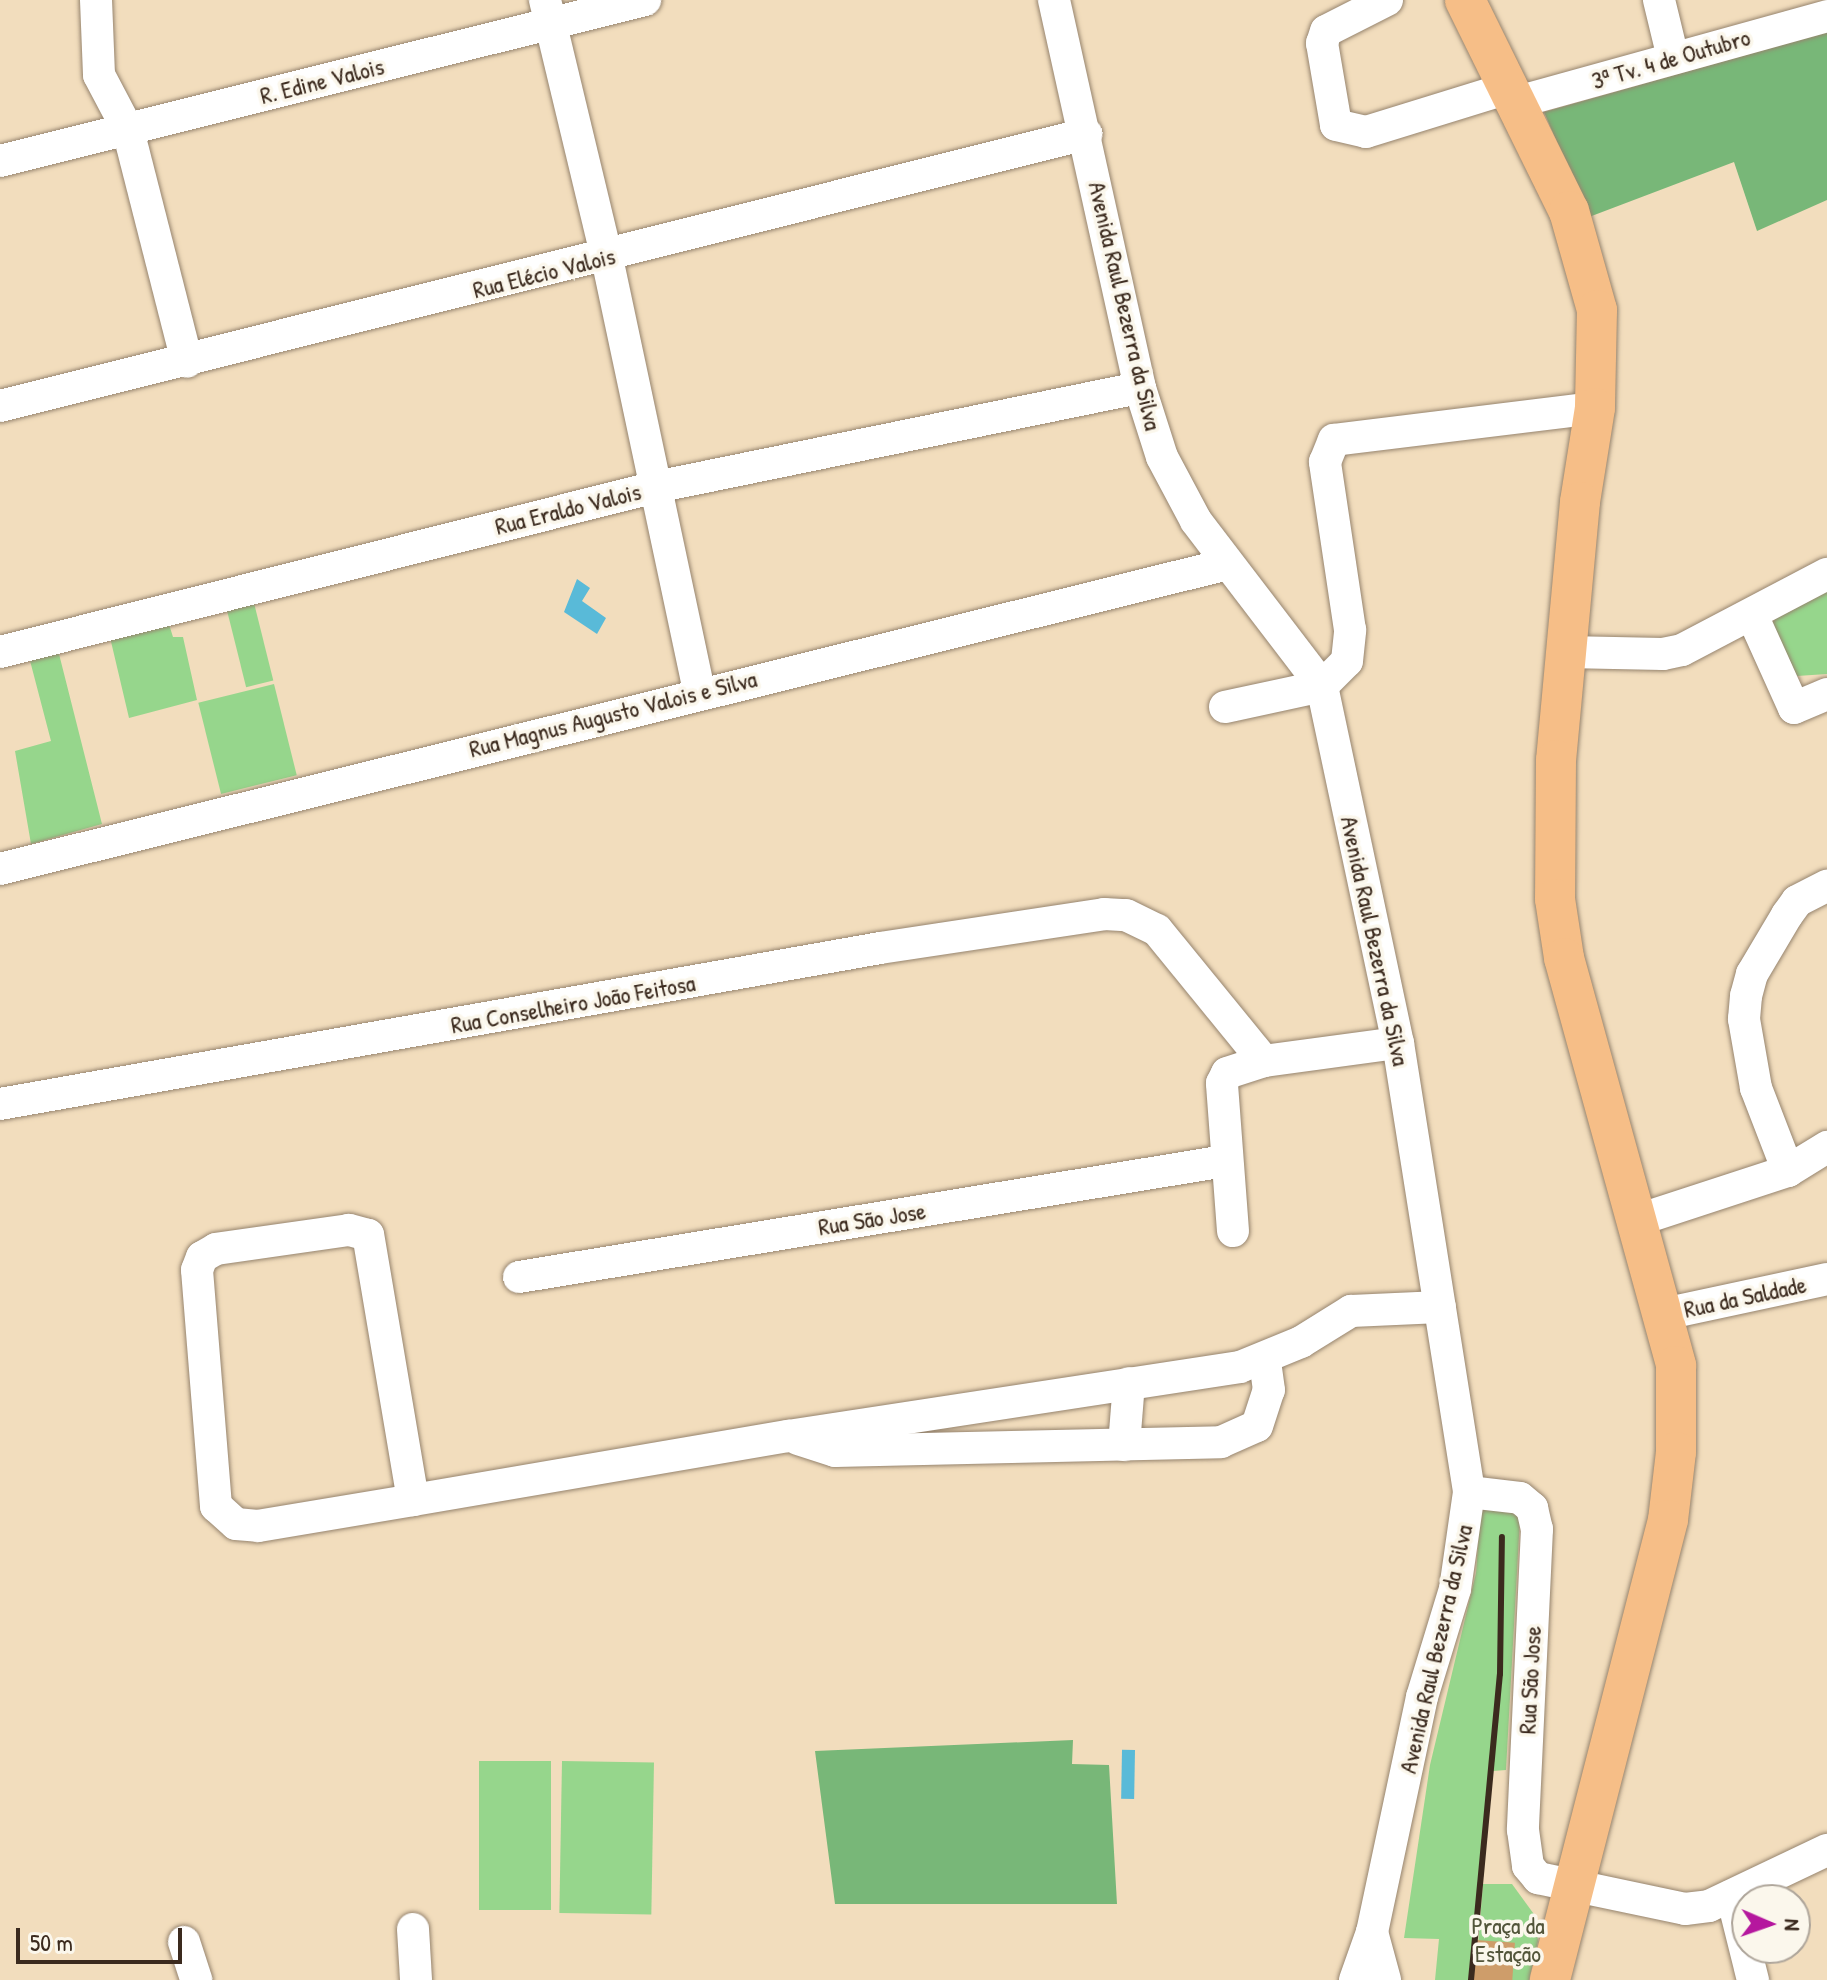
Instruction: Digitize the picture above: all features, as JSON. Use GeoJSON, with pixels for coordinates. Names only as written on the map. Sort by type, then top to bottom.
{"type":"FeatureCollection","features":[{"type":"Feature","properties":{"kind":"main road"},"geometry":{"type":"LineString","coordinates":[[1465,0],[1580,242],[1598,324],[1595,408],[1566,652],[1554,843],[1559,936],[1676,1366],[1676,1452],[1668,1520],[1550,1980]]}},
{"type":"Feature","properties":{"kind":"street"},"geometry":{"type":"LineString","coordinates":[[96,0],[99,75],[128,130],[187,362]]}},
{"type":"Feature","properties":{"kind":"street","name":"R. Edine Valois"},"geometry":{"type":"LineString","coordinates":[[0,161],[128,130],[548,11],[645,0]]}},
{"type":"Feature","properties":{"kind":"street","name":"Avenida Raul Bezerra da Silva"},"geometry":{"type":"LineString","coordinates":[[1054,0],[1140,388],[1162,457],[1196,521],[1322,686],[1398,1043],[1469,1492],[1455,1589],[1422,1697],[1372,1932],[1376,1979]]}},
{"type":"Feature","properties":{"kind":"street","name":"3ª Tv. 4 de Outubro"},"geometry":{"type":"LineString","coordinates":[[1387,0],[1326,31],[1322,43],[1336,125],[1366,132],[1673,58],[1819,11]]}},
{"type":"Feature","properties":{"kind":"street"},"geometry":{"type":"LineString","coordinates":[[1659,0],[1673,58]]}},
{"type":"Feature","properties":{"kind":"street"},"geometry":{"type":"LineString","coordinates":[[548,11],[607,258],[699,692]]}},
{"type":"Feature","properties":{"kind":"street","name":"Rua Elécio Valois"},"geometry":{"type":"LineString","coordinates":[[0,406],[607,258],[1086,134]]}},
{"type":"Feature","properties":{"kind":"street","name":"Rua Eraldo Valois"},"geometry":{"type":"LineString","coordinates":[[0,652],[656,487],[1140,388]]}},
{"type":"Feature","properties":{"kind":"street"},"geometry":{"type":"LineString","coordinates":[[1225,707],[1322,686],[1347,661],[1350,646],[1325,462],[1328,448],[1343,437],[1595,408]]}},
{"type":"Feature","properties":{"kind":"street","name":"Rua Magnus Augusto Valois e Silva"},"geometry":{"type":"LineString","coordinates":[[0,869],[699,692],[1228,564]]}},
{"type":"Feature","properties":{"kind":"street"},"geometry":{"type":"LineString","coordinates":[[1566,652],[1663,654],[1752,615],[1827,574]]}},
{"type":"Feature","properties":{"kind":"street"},"geometry":{"type":"LineString","coordinates":[[1752,615],[1794,708],[1827,694]]}},
{"type":"Feature","properties":{"kind":"street"},"geometry":{"type":"LineString","coordinates":[[1788,1171],[1756,1088],[1744,1019],[1746,996],[1752,974],[1797,901],[1827,886]]}},
{"type":"Feature","properties":{"kind":"street","name":"Rua Conselheiro João Feitosa"},"geometry":{"type":"LineString","coordinates":[[0,1104],[880,948],[1104,914],[1146,922],[1264,1061]]}},
{"type":"Feature","properties":{"kind":"street"},"geometry":{"type":"LineString","coordinates":[[1233,1231],[1225,1161],[1222,1083],[1235,1068],[1264,1061],[1398,1043]]}},
{"type":"Feature","properties":{"kind":"street"},"geometry":{"type":"LineString","coordinates":[[1638,1220],[1788,1171],[1827,1147]]}},
{"type":"Feature","properties":{"kind":"street","name":"Rua São Jose"},"geometry":{"type":"LineString","coordinates":[[519,1277],[1225,1161]]}},
{"type":"Feature","properties":{"kind":"street"},"geometry":{"type":"LineString","coordinates":[[413,1500],[368,1235],[349,1230],[216,1249],[202,1257],[197,1270],[216,1506],[223,1517],[236,1524],[258,1526],[413,1500],[789,1436],[1265,1360],[1351,1311],[1440,1307]]}},
{"type":"Feature","properties":{"kind":"street","name":"Rua da Saldade"},"geometry":{"type":"LineString","coordinates":[[1664,1314],[1827,1279]]}},
{"type":"Feature","properties":{"kind":"street"},"geometry":{"type":"LineString","coordinates":[[789,1436],[835,1451],[1221,1442],[1257,1426],[1269,1390],[1265,1360]]}},
{"type":"Feature","properties":{"kind":"street"},"geometry":{"type":"LineString","coordinates":[[1124,1445],[1129,1383]]}},
{"type":"Feature","properties":{"kind":"street","name":"Rua São Jose"},"geometry":{"type":"LineString","coordinates":[[1469,1492],[1520,1498],[1532,1508],[1537,1529],[1523,1830],[1528,1866],[1538,1878],[1575,1888]]}},
{"type":"Feature","properties":{"kind":"street"},"geometry":{"type":"LineString","coordinates":[[1757,1884],[1827,1850]]}},
{"type":"Feature","properties":{"kind":"street"},"geometry":{"type":"LineString","coordinates":[[1575,1888],[1685,1909],[1731,1896]]}},
{"type":"Feature","properties":{"kind":"street"},"geometry":{"type":"LineString","coordinates":[[413,1929],[416,1980]]}},
{"type":"Feature","properties":{"kind":"street"},"geometry":{"type":"LineString","coordinates":[[184,1942],[196,1980]]}},
{"type":"Feature","properties":{"kind":"green space"},"geometry":{"type":"Polygon","coordinates":[[[1827,32],[1827,200],[1757,231],[1734,162],[1589,217],[1544,112],[1827,32]]]}},
{"type":"Feature","properties":{"kind":"green space"},"geometry":{"type":"Polygon","coordinates":[[[1827,583],[1827,674],[1797,676],[1780,659],[1772,623],[1784,607],[1827,583]]]}},
{"type":"Feature","properties":{"kind":"green space"},"geometry":{"type":"Polygon","coordinates":[[[253,599],[273,681],[246,687],[226,606],[253,599]]]}},
{"type":"Feature","properties":{"kind":"green space"},"geometry":{"type":"Polygon","coordinates":[[[167,618],[173,637],[183,637],[197,700],[129,718],[109,633],[167,618]]]}},
{"type":"Feature","properties":{"kind":"green space"},"geometry":{"type":"Polygon","coordinates":[[[57,646],[102,824],[31,844],[15,751],[51,741],[28,653],[57,646]]]}},
{"type":"Feature","properties":{"kind":"green space"},"geometry":{"type":"Polygon","coordinates":[[[274,684],[297,775],[221,794],[198,703],[274,684]]]}},
{"type":"Feature","properties":{"kind":"green space"},"geometry":{"type":"Polygon","coordinates":[[[1497,1503],[1520,1518],[1506,1770],[1493,1771],[1471,1980],[1435,1980],[1439,1939],[1404,1938],[1430,1765],[1476,1573],[1481,1505],[1497,1503]]]}},
{"type":"Feature","properties":{"kind":"green space"},"geometry":{"type":"Polygon","coordinates":[[[1073,1740],[1072,1764],[1109,1765],[1117,1904],[835,1904],[815,1751],[1073,1740]]]}},
{"type":"Feature","properties":{"kind":"green space"},"geometry":{"type":"Polygon","coordinates":[[[479,1761],[551,1761],[551,1910],[479,1910],[479,1761]]]}},
{"type":"Feature","properties":{"kind":"green space"},"geometry":{"type":"Polygon","coordinates":[[[562,1761],[654,1763],[651,1915],[559,1913],[562,1761]]]}},
{"type":"Feature","properties":{"kind":"green space","name":"Praça da Estação"},"geometry":{"type":"Polygon","coordinates":[[[1483,1884],[1512,1884],[1536,1917],[1538,1941],[1529,1980],[1475,1980],[1483,1884]]]}},
{"type":"Feature","properties":{"kind":"water"},"geometry":{"type":"Polygon","coordinates":[[[577,579],[590,588],[582,601],[606,618],[597,634],[564,612],[577,579]]]}},
{"type":"Feature","properties":{"kind":"water"},"geometry":{"type":"Polygon","coordinates":[[[1122,1750],[1135,1750],[1134,1799],[1121,1799],[1122,1750]]]}},
{"type":"Feature","properties":{"kind":"building"},"geometry":{"type":"Polygon","coordinates":[[[1476,1940],[1515,1943],[1512,1980],[1473,1980],[1476,1940]]]}},
{"type":"Feature","properties":{"kind":"railway"},"geometry":{"type":"LineString","coordinates":[[1471,1980],[1500,1674],[1502,1537]]}}]}
